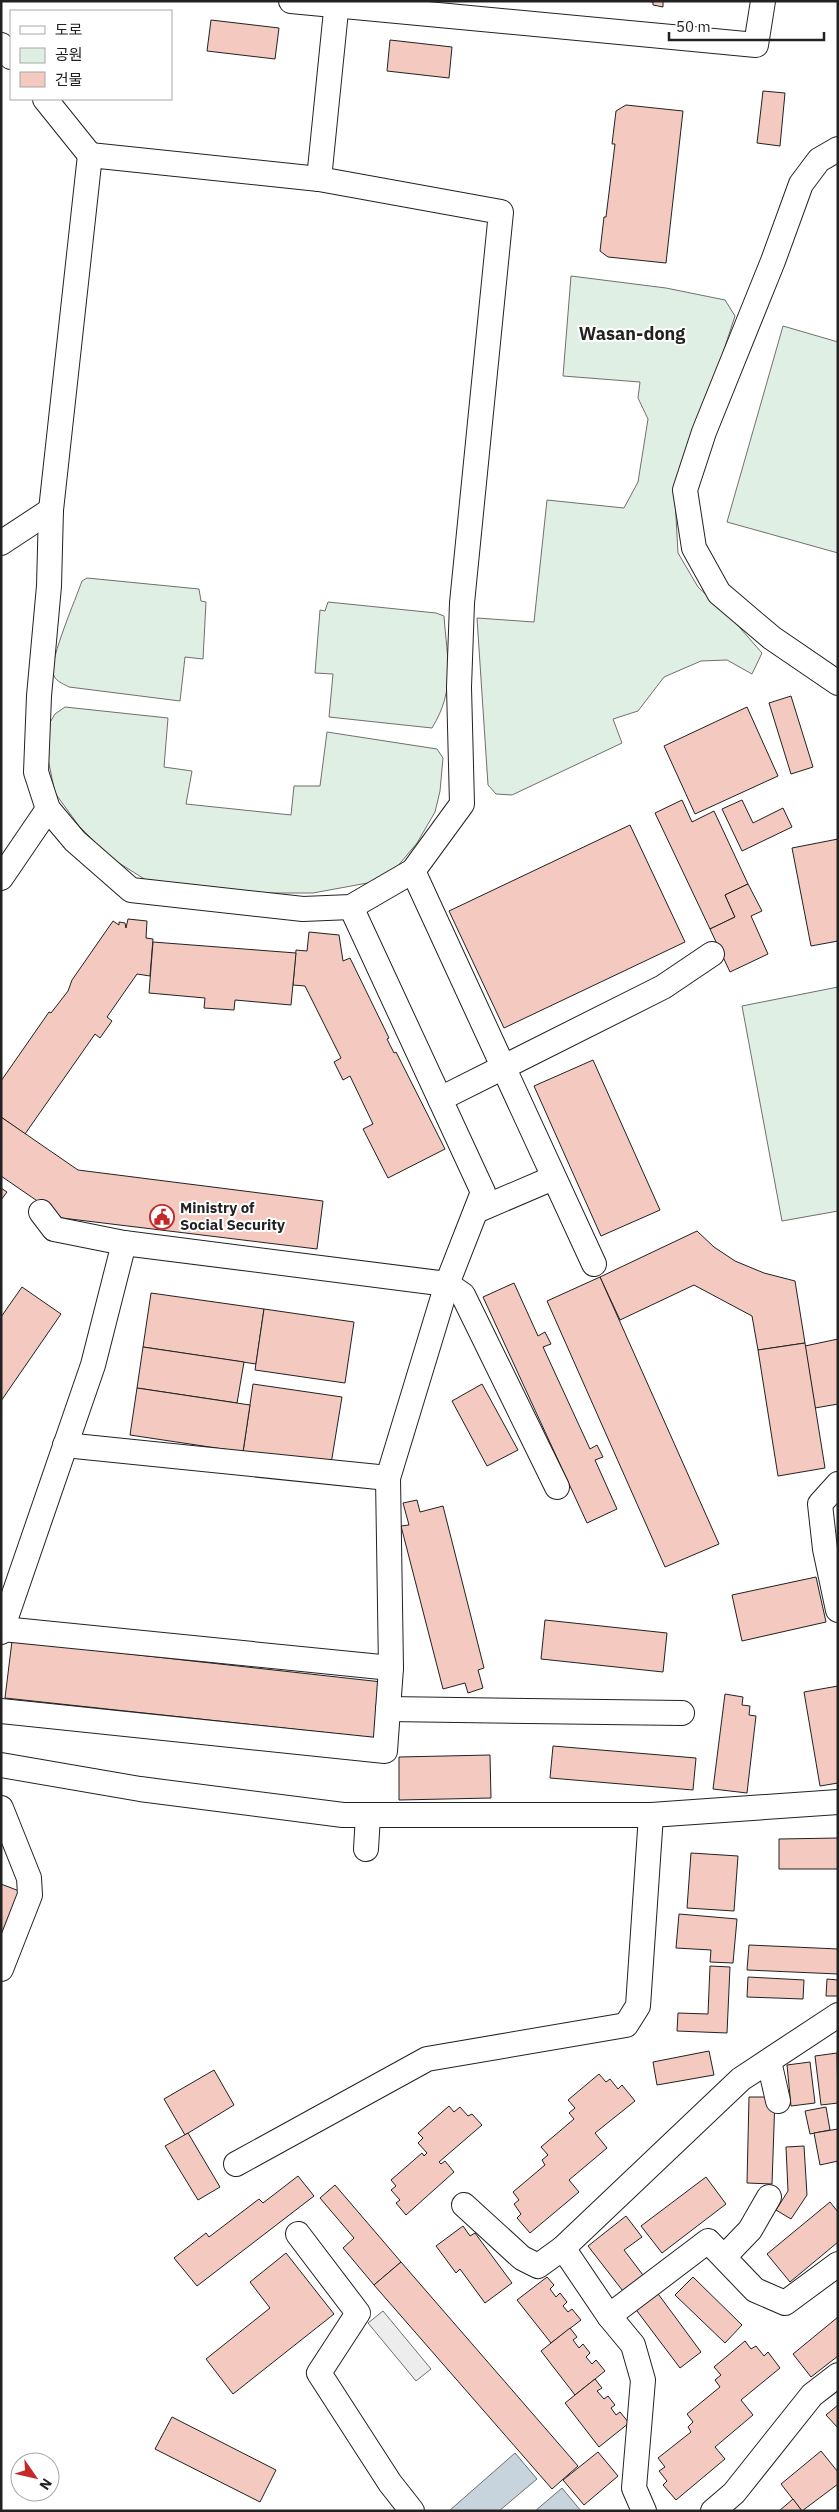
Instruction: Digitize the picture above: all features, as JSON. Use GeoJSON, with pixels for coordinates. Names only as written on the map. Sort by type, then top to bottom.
{"type":"FeatureCollection","features":[{"type":"Feature","properties":{"kind":"street"},"geometry":{"type":"LineString","coordinates":[[291,1],[337,3],[756,45],[763,1]]}},
{"type":"Feature","properties":{"kind":"street"},"geometry":{"type":"LineString","coordinates":[[319,179],[337,3]]}},
{"type":"Feature","properties":{"kind":"street"},"geometry":{"type":"LineString","coordinates":[[1,45],[10,56]]}},
{"type":"Feature","properties":{"kind":"street"},"geometry":{"type":"LineString","coordinates":[[46,100],[90,155],[50,510],[49,586],[39,696],[36,772],[48,809],[75,841],[131,890],[303,909],[351,907],[413,871],[462,804],[459,687],[462,603],[502,212],[319,179],[90,155]]}},
{"type":"Feature","properties":{"kind":"street"},"geometry":{"type":"LineString","coordinates":[[838,149],[819,160],[801,184],[773,261],[704,432],[685,490],[694,548],[720,593],[772,638],[838,683]]}},
{"type":"Feature","properties":{"kind":"street"},"geometry":{"type":"LineString","coordinates":[[1,543],[50,510]]}},
{"type":"Feature","properties":{"kind":"street"},"geometry":{"type":"LineString","coordinates":[[1,878],[48,809]]}},
{"type":"Feature","properties":{"kind":"street"},"geometry":{"type":"LineString","coordinates":[[413,871],[502,1068],[594,1264]]}},
{"type":"Feature","properties":{"kind":"street"},"geometry":{"type":"LineString","coordinates":[[1,1710],[385,1752],[391,1668],[388,1478],[447,1284],[483,1192],[351,907]]}},
{"type":"Feature","properties":{"kind":"street"},"geometry":{"type":"LineString","coordinates":[[440,1099],[663,987],[712,954]]}},
{"type":"Feature","properties":{"kind":"street"},"geometry":{"type":"LineString","coordinates":[[476,1211],[553,1178]]}},
{"type":"Feature","properties":{"kind":"street"},"geometry":{"type":"LineString","coordinates":[[41,1212],[54,1229],[124,1243],[447,1284],[463,1295],[557,1487]]}},
{"type":"Feature","properties":{"kind":"street"},"geometry":{"type":"LineString","coordinates":[[124,1243],[93,1365],[2,1630],[391,1668]]}},
{"type":"Feature","properties":{"kind":"street"},"geometry":{"type":"LineString","coordinates":[[65,1445],[388,1478]]}},
{"type":"Feature","properties":{"kind":"street"},"geometry":{"type":"LineString","coordinates":[[838,1484],[820,1504],[825,1549],[838,1610]]}},
{"type":"Feature","properties":{"kind":"street"},"geometry":{"type":"LineString","coordinates":[[388,1709],[682,1713]]}},
{"type":"Feature","properties":{"kind":"street"},"geometry":{"type":"LineString","coordinates":[[1,1765],[140,1789],[343,1815],[651,1815],[838,1802]]}},
{"type":"Feature","properties":{"kind":"street"},"geometry":{"type":"LineString","coordinates":[[1,1808],[29,1878],[30,1895],[1,1969]]}},
{"type":"Feature","properties":{"kind":"street"},"geometry":{"type":"LineString","coordinates":[[366,1849],[368,1815]]}},
{"type":"Feature","properties":{"kind":"street"},"geometry":{"type":"LineString","coordinates":[[236,2164],[427,2059],[626,2025],[638,2006],[651,1815]]}},
{"type":"Feature","properties":{"kind":"street"},"geometry":{"type":"LineString","coordinates":[[464,2205],[522,2258],[538,2266],[563,2248],[741,2079],[838,2015]]}},
{"type":"Feature","properties":{"kind":"street"},"geometry":{"type":"LineString","coordinates":[[769,2061],[778,2101]]}},
{"type":"Feature","properties":{"kind":"street"},"geometry":{"type":"LineString","coordinates":[[724,2257],[750,2230],[769,2197]]}},
{"type":"Feature","properties":{"kind":"street"},"geometry":{"type":"LineString","coordinates":[[298,2234],[358,2313],[319,2373],[390,2483],[412,2511]]}},
{"type":"Feature","properties":{"kind":"street"},"geometry":{"type":"LineString","coordinates":[[609,2316],[708,2241],[755,2290],[785,2303],[838,2264]]}},
{"type":"Feature","properties":{"kind":"street"},"geometry":{"type":"LineString","coordinates":[[563,2248],[609,2316],[633,2345],[642,2380],[634,2488],[644,2511]]}},
{"type":"Feature","properties":{"kind":"street"},"geometry":{"type":"LineString","coordinates":[[713,2511],[734,2493],[812,2395],[838,2376]]}},
{"type":"Feature","properties":{"kind":"green space"},"geometry":{"type":"Polygon","coordinates":[[[571,276],[666,288],[725,300],[735,316],[675,499],[678,553],[698,587],[734,621],[762,653],[752,674],[727,660],[701,661],[664,677],[638,711],[613,719],[622,743],[512,795],[496,794],[488,785],[477,618],[534,622],[547,500],[624,508],[638,482],[648,419],[638,398],[640,382],[563,376],[571,276]]]}},
{"type":"Feature","properties":{"kind":"green space"},"geometry":{"type":"Polygon","coordinates":[[[783,326],[838,342],[838,553],[727,522],[783,326]]]}},
{"type":"Feature","properties":{"kind":"green space"},"geometry":{"type":"Polygon","coordinates":[[[87,578],[199,589],[201,601],[206,602],[203,659],[185,657],[180,701],[69,687],[55,678],[53,665],[59,642],[82,581],[87,578]]]}},
{"type":"Feature","properties":{"kind":"green space"},"geometry":{"type":"Polygon","coordinates":[[[328,602],[436,613],[444,616],[448,660],[447,687],[440,714],[432,728],[329,717],[333,674],[315,673],[320,610],[325,611],[328,602]]]}},
{"type":"Feature","properties":{"kind":"green space"},"geometry":{"type":"Polygon","coordinates":[[[65,707],[168,718],[164,767],[192,771],[186,804],[291,815],[294,786],[320,786],[327,732],[437,749],[443,758],[440,791],[435,812],[417,843],[397,867],[373,882],[313,893],[224,893],[146,880],[111,858],[79,826],[55,793],[47,754],[49,724],[55,714],[65,707]]]}},
{"type":"Feature","properties":{"kind":"green space"},"geometry":{"type":"Polygon","coordinates":[[[838,987],[838,1211],[782,1221],[742,1006],[838,987]]]}},
{"type":"Feature","properties":{"kind":"shaded area"},"geometry":{"type":"Polygon","coordinates":[[[383,2311],[431,2369],[416,2381],[368,2323],[383,2311]]]}},
{"type":"Feature","properties":{"kind":"shaded area"},"geometry":{"type":"Polygon","coordinates":[[[515,2453],[537,2479],[499,2511],[449,2511],[515,2453]]]}},
{"type":"Feature","properties":{"kind":"shaded area"},"geometry":{"type":"Polygon","coordinates":[[[562,2488],[581,2511],[535,2511],[562,2488]]]}},
{"type":"Feature","properties":{"kind":"building"},"geometry":{"type":"Polygon","coordinates":[[[645,1],[663,1],[663,7],[653,5],[653,2],[645,1]]]}},
{"type":"Feature","properties":{"kind":"building"},"geometry":{"type":"Polygon","coordinates":[[[211,20],[279,28],[275,59],[207,51],[211,20]]]}},
{"type":"Feature","properties":{"kind":"building"},"geometry":{"type":"Polygon","coordinates":[[[390,40],[452,47],[449,78],[387,71],[390,40]]]}},
{"type":"Feature","properties":{"kind":"building"},"geometry":{"type":"Polygon","coordinates":[[[763,91],[785,93],[780,146],[757,143],[763,91]]]}},
{"type":"Feature","properties":{"kind":"building"},"geometry":{"type":"Polygon","coordinates":[[[626,105],[683,111],[666,263],[608,257],[600,251],[615,144],[612,144],[616,111],[626,105]]]}},
{"type":"Feature","properties":{"kind":"building"},"geometry":{"type":"Polygon","coordinates":[[[791,696],[813,767],[791,774],[769,703],[791,696]]]}},
{"type":"Feature","properties":{"kind":"building"},"geometry":{"type":"Polygon","coordinates":[[[747,707],[778,776],[695,814],[664,746],[747,707]]]}},
{"type":"Feature","properties":{"kind":"building"},"geometry":{"type":"Polygon","coordinates":[[[682,800],[692,822],[714,811],[748,884],[725,895],[735,917],[710,929],[655,813],[682,800]]]}},
{"type":"Feature","properties":{"kind":"building"},"geometry":{"type":"Polygon","coordinates":[[[742,800],[753,823],[783,808],[792,827],[742,851],[722,809],[742,800]]]}},
{"type":"Feature","properties":{"kind":"building"},"geometry":{"type":"Polygon","coordinates":[[[630,825],[685,942],[504,1028],[449,911],[630,825]]]}},
{"type":"Feature","properties":{"kind":"building"},"geometry":{"type":"Polygon","coordinates":[[[838,839],[838,941],[811,946],[792,848],[838,839]]]}},
{"type":"Feature","properties":{"kind":"building"},"geometry":{"type":"Polygon","coordinates":[[[748,884],[762,911],[751,916],[768,954],[730,972],[710,929],[735,917],[725,895],[748,884]]]}},
{"type":"Feature","properties":{"kind":"building"},"geometry":{"type":"Polygon","coordinates":[[[128,919],[147,921],[146,938],[153,939],[150,976],[137,974],[107,1017],[112,1021],[100,1038],[95,1034],[25,1134],[1,1117],[1,1081],[49,1012],[51,1013],[68,991],[72,980],[113,921],[119,925],[119,922],[125,923],[126,928],[128,919]]]}},
{"type":"Feature","properties":{"kind":"building"},"geometry":{"type":"Polygon","coordinates":[[[309,932],[339,935],[343,961],[350,958],[389,1038],[387,1039],[394,1053],[396,1052],[445,1149],[388,1178],[363,1129],[373,1124],[350,1076],[343,1080],[334,1062],[341,1058],[305,986],[293,985],[296,950],[307,951],[309,932]]]}},
{"type":"Feature","properties":{"kind":"building"},"geometry":{"type":"Polygon","coordinates":[[[153,942],[296,953],[291,1005],[235,1000],[234,1010],[204,1008],[205,998],[149,993],[153,942]]]}},
{"type":"Feature","properties":{"kind":"building"},"geometry":{"type":"Polygon","coordinates":[[[593,1060],[660,1210],[601,1236],[534,1086],[593,1060]]]}},
{"type":"Feature","properties":{"kind":"building"},"geometry":{"type":"Polygon","coordinates":[[[1,1117],[78,1170],[323,1201],[317,1249],[62,1218],[1,1176],[1,1117]]]}},
{"type":"Feature","properties":{"kind":"building"},"geometry":{"type":"Polygon","coordinates":[[[1,1188],[7,1192],[1,1200],[1,1188]]]}},
{"type":"Feature","properties":{"kind":"building"},"geometry":{"type":"Polygon","coordinates":[[[697,1231],[714,1247],[735,1261],[764,1273],[795,1281],[805,1343],[758,1350],[752,1316],[694,1285],[620,1320],[600,1277],[697,1231]]]}},
{"type":"Feature","properties":{"kind":"building"},"geometry":{"type":"Polygon","coordinates":[[[600,1277],[719,1544],[665,1567],[547,1301],[600,1277]]]}},
{"type":"Feature","properties":{"kind":"building"},"geometry":{"type":"Polygon","coordinates":[[[514,1283],[538,1336],[545,1332],[551,1344],[543,1347],[590,1449],[597,1445],[603,1457],[595,1460],[617,1509],[587,1523],[483,1297],[514,1283]]]}},
{"type":"Feature","properties":{"kind":"building"},"geometry":{"type":"Polygon","coordinates":[[[22,1287],[61,1314],[1,1401],[1,1317],[22,1287]]]}},
{"type":"Feature","properties":{"kind":"building"},"geometry":{"type":"Polygon","coordinates":[[[151,1293],[264,1309],[256,1364],[143,1347],[151,1293]]]}},
{"type":"Feature","properties":{"kind":"building"},"geometry":{"type":"Polygon","coordinates":[[[264,1309],[354,1322],[345,1383],[255,1370],[264,1309]]]}},
{"type":"Feature","properties":{"kind":"building"},"geometry":{"type":"Polygon","coordinates":[[[838,1339],[838,1404],[815,1408],[805,1346],[838,1339]]]}},
{"type":"Feature","properties":{"kind":"building"},"geometry":{"type":"Polygon","coordinates":[[[805,1343],[825,1468],[778,1476],[758,1350],[805,1343]]]}},
{"type":"Feature","properties":{"kind":"building"},"geometry":{"type":"Polygon","coordinates":[[[143,1347],[244,1362],[237,1403],[137,1388],[143,1347]]]}},
{"type":"Feature","properties":{"kind":"building"},"geometry":{"type":"Polygon","coordinates":[[[253,1384],[342,1397],[331,1464],[243,1452],[253,1384]]]}},
{"type":"Feature","properties":{"kind":"building"},"geometry":{"type":"Polygon","coordinates":[[[482,1384],[518,1450],[487,1466],[452,1401],[482,1384]]]}},
{"type":"Feature","properties":{"kind":"building"},"geometry":{"type":"Polygon","coordinates":[[[137,1388],[250,1405],[243,1452],[130,1435],[137,1388]]]}},
{"type":"Feature","properties":{"kind":"building"},"geometry":{"type":"Polygon","coordinates":[[[417,1500],[420,1512],[443,1506],[484,1668],[478,1670],[483,1688],[468,1693],[465,1683],[443,1689],[401,1526],[409,1525],[403,1503],[417,1500]]]}},
{"type":"Feature","properties":{"kind":"building"},"geometry":{"type":"Polygon","coordinates":[[[816,1577],[826,1622],[742,1641],[732,1595],[816,1577]]]}},
{"type":"Feature","properties":{"kind":"building"},"geometry":{"type":"Polygon","coordinates":[[[545,1620],[667,1633],[663,1672],[541,1659],[545,1620]]]}},
{"type":"Feature","properties":{"kind":"building"},"geometry":{"type":"Polygon","coordinates":[[[12,1641],[382,1682],[376,1738],[5,1698],[12,1641]]]}},
{"type":"Feature","properties":{"kind":"building"},"geometry":{"type":"Polygon","coordinates":[[[838,1686],[838,1783],[820,1786],[804,1692],[838,1686]]]}},
{"type":"Feature","properties":{"kind":"building"},"geometry":{"type":"Polygon","coordinates":[[[725,1694],[743,1697],[742,1705],[750,1706],[749,1715],[756,1716],[747,1793],[713,1789],[725,1694]]]}},
{"type":"Feature","properties":{"kind":"building"},"geometry":{"type":"Polygon","coordinates":[[[553,1746],[696,1758],[693,1790],[550,1778],[553,1746]]]}},
{"type":"Feature","properties":{"kind":"building"},"geometry":{"type":"Polygon","coordinates":[[[490,1755],[491,1798],[399,1800],[399,1757],[490,1755]]]}},
{"type":"Feature","properties":{"kind":"building"},"geometry":{"type":"Polygon","coordinates":[[[838,1838],[838,1869],[779,1869],[779,1839],[838,1838]]]}},
{"type":"Feature","properties":{"kind":"building"},"geometry":{"type":"Polygon","coordinates":[[[691,1853],[738,1856],[734,1911],[687,1908],[691,1853]]]}},
{"type":"Feature","properties":{"kind":"building"},"geometry":{"type":"Polygon","coordinates":[[[1,1884],[27,1894],[1,1958],[1,1884]]]}},
{"type":"Feature","properties":{"kind":"building"},"geometry":{"type":"Polygon","coordinates":[[[679,1914],[737,1919],[733,1963],[710,1962],[711,1950],[676,1948],[679,1914]]]}},
{"type":"Feature","properties":{"kind":"building"},"geometry":{"type":"Polygon","coordinates":[[[749,1945],[838,1949],[838,1974],[747,1970],[749,1945]]]}},
{"type":"Feature","properties":{"kind":"building"},"geometry":{"type":"Polygon","coordinates":[[[710,1966],[730,1967],[727,2033],[677,2031],[678,2013],[708,2014],[710,1966]]]}},
{"type":"Feature","properties":{"kind":"building"},"geometry":{"type":"Polygon","coordinates":[[[748,1977],[804,1980],[803,1999],[747,1997],[748,1977]]]}},
{"type":"Feature","properties":{"kind":"building"},"geometry":{"type":"Polygon","coordinates":[[[827,1979],[838,1980],[838,1996],[826,1996],[827,1979]]]}},
{"type":"Feature","properties":{"kind":"building"},"geometry":{"type":"Polygon","coordinates":[[[709,2051],[714,2075],[657,2085],[653,2062],[709,2051]]]}},
{"type":"Feature","properties":{"kind":"building"},"geometry":{"type":"Polygon","coordinates":[[[837,2053],[838,2103],[821,2105],[815,2056],[837,2053]]]}},
{"type":"Feature","properties":{"kind":"building"},"geometry":{"type":"Polygon","coordinates":[[[810,2062],[815,2103],[791,2106],[787,2065],[810,2062]]]}},
{"type":"Feature","properties":{"kind":"building"},"geometry":{"type":"Polygon","coordinates":[[[214,2070],[234,2105],[185,2135],[164,2099],[214,2070]]]}},
{"type":"Feature","properties":{"kind":"building"},"geometry":{"type":"Polygon","coordinates":[[[599,2074],[606,2082],[610,2079],[618,2089],[622,2085],[635,2101],[595,2133],[607,2148],[569,2180],[579,2192],[530,2233],[517,2218],[521,2214],[514,2204],[519,2200],[513,2192],[545,2165],[542,2160],[548,2155],[541,2147],[574,2119],[569,2113],[575,2108],[568,2100],[599,2074]]]}},
{"type":"Feature","properties":{"kind":"building"},"geometry":{"type":"Polygon","coordinates":[[[749,2097],[775,2097],[772,2184],[747,2183],[749,2097]]]}},
{"type":"Feature","properties":{"kind":"building"},"geometry":{"type":"Polygon","coordinates":[[[449,2106],[454,2112],[460,2107],[468,2116],[472,2114],[482,2125],[439,2162],[441,2164],[445,2161],[454,2172],[406,2215],[396,2203],[400,2200],[391,2190],[396,2186],[391,2180],[422,2153],[424,2156],[427,2153],[418,2143],[423,2138],[418,2133],[449,2106]]]}},
{"type":"Feature","properties":{"kind":"building"},"geometry":{"type":"Polygon","coordinates":[[[826,2107],[830,2130],[810,2134],[805,2111],[826,2107]]]}},
{"type":"Feature","properties":{"kind":"building"},"geometry":{"type":"Polygon","coordinates":[[[838,2129],[838,2161],[820,2165],[814,2133],[838,2129]]]}},
{"type":"Feature","properties":{"kind":"building"},"geometry":{"type":"Polygon","coordinates":[[[188,2133],[220,2187],[198,2200],[165,2146],[188,2133]]]}},
{"type":"Feature","properties":{"kind":"building"},"geometry":{"type":"Polygon","coordinates":[[[804,2146],[807,2195],[791,2219],[776,2210],[788,2191],[786,2147],[804,2146]]]}},
{"type":"Feature","properties":{"kind":"building"},"geometry":{"type":"Polygon","coordinates":[[[298,2176],[314,2196],[197,2286],[174,2258],[206,2233],[209,2237],[259,2199],[263,2203],[298,2176]]]}},
{"type":"Feature","properties":{"kind":"building"},"geometry":{"type":"Polygon","coordinates":[[[706,2177],[726,2204],[662,2253],[641,2226],[706,2177]]]}},
{"type":"Feature","properties":{"kind":"building"},"geometry":{"type":"Polygon","coordinates":[[[335,2185],[401,2262],[374,2285],[343,2248],[354,2238],[320,2198],[335,2185]]]}},
{"type":"Feature","properties":{"kind":"building"},"geometry":{"type":"Polygon","coordinates":[[[830,2202],[838,2212],[838,2242],[790,2282],[767,2254],[830,2202]]]}},
{"type":"Feature","properties":{"kind":"building"},"geometry":{"type":"Polygon","coordinates":[[[626,2216],[642,2237],[624,2250],[646,2279],[626,2295],[588,2246],[626,2216]]]}},
{"type":"Feature","properties":{"kind":"building"},"geometry":{"type":"Polygon","coordinates":[[[463,2226],[470,2236],[475,2233],[512,2283],[485,2303],[460,2269],[456,2273],[436,2246],[463,2226]]]}},
{"type":"Feature","properties":{"kind":"building"},"geometry":{"type":"Polygon","coordinates":[[[286,2253],[334,2314],[233,2394],[206,2359],[270,2308],[250,2282],[286,2253]]]}},
{"type":"Feature","properties":{"kind":"building"},"geometry":{"type":"Polygon","coordinates":[[[401,2262],[578,2466],[552,2489],[374,2285],[401,2262]]]}},
{"type":"Feature","properties":{"kind":"building"},"geometry":{"type":"Polygon","coordinates":[[[547,2277],[554,2285],[550,2289],[556,2297],[560,2293],[567,2302],[563,2306],[568,2312],[572,2309],[581,2320],[551,2343],[517,2300],[547,2277]]]}},
{"type":"Feature","properties":{"kind":"building"},"geometry":{"type":"Polygon","coordinates":[[[693,2277],[742,2325],[725,2343],[675,2295],[693,2277]]]}},
{"type":"Feature","properties":{"kind":"building"},"geometry":{"type":"Polygon","coordinates":[[[656,2291],[701,2352],[680,2368],[634,2307],[656,2291]]]}},
{"type":"Feature","properties":{"kind":"building"},"geometry":{"type":"Polygon","coordinates":[[[838,2317],[838,2356],[811,2377],[793,2354],[838,2317]]]}},
{"type":"Feature","properties":{"kind":"building"},"geometry":{"type":"Polygon","coordinates":[[[570,2328],[577,2337],[573,2340],[579,2348],[583,2344],[590,2353],[586,2357],[592,2364],[596,2360],[605,2371],[575,2395],[541,2351],[570,2328]]]}},
{"type":"Feature","properties":{"kind":"building"},"geometry":{"type":"Polygon","coordinates":[[[745,2341],[751,2349],[756,2346],[764,2356],[768,2352],[780,2368],[741,2400],[753,2415],[715,2447],[725,2459],[676,2500],[663,2485],[667,2481],[659,2471],[665,2467],[658,2458],[691,2432],[688,2427],[693,2422],[687,2414],[720,2387],[715,2380],[721,2375],[714,2367],[745,2341]]]}},
{"type":"Feature","properties":{"kind":"building"},"geometry":{"type":"Polygon","coordinates":[[[595,2379],[602,2388],[597,2391],[604,2399],[608,2396],[615,2405],[611,2408],[616,2415],[620,2412],[629,2423],[599,2447],[565,2403],[595,2379]]]}},
{"type":"Feature","properties":{"kind":"building"},"geometry":{"type":"Polygon","coordinates":[[[838,2405],[838,2428],[826,2415],[838,2405]]]}},
{"type":"Feature","properties":{"kind":"building"},"geometry":{"type":"Polygon","coordinates":[[[172,2417],[276,2470],[260,2502],[155,2449],[172,2417]]]}},
{"type":"Feature","properties":{"kind":"building"},"geometry":{"type":"Polygon","coordinates":[[[821,2451],[838,2472],[838,2484],[802,2511],[781,2484],[821,2451]]]}},
{"type":"Feature","properties":{"kind":"building"},"geometry":{"type":"Polygon","coordinates":[[[598,2452],[618,2476],[584,2505],[563,2480],[598,2452]]]}},
{"type":"Feature","properties":{"kind":"building"},"geometry":{"type":"Polygon","coordinates":[[[793,2499],[802,2511],[779,2511],[793,2499]]]}},
{"type":"Feature","properties":{"kind":"place","name":"Ministry of Social Security"},"geometry":{"type":"Point","coordinates":[162,1217]}},
{"type":"Feature","properties":{"kind":"district","name":"Wasan-dong"},"geometry":{"type":"Point","coordinates":[632,334]}}]}
